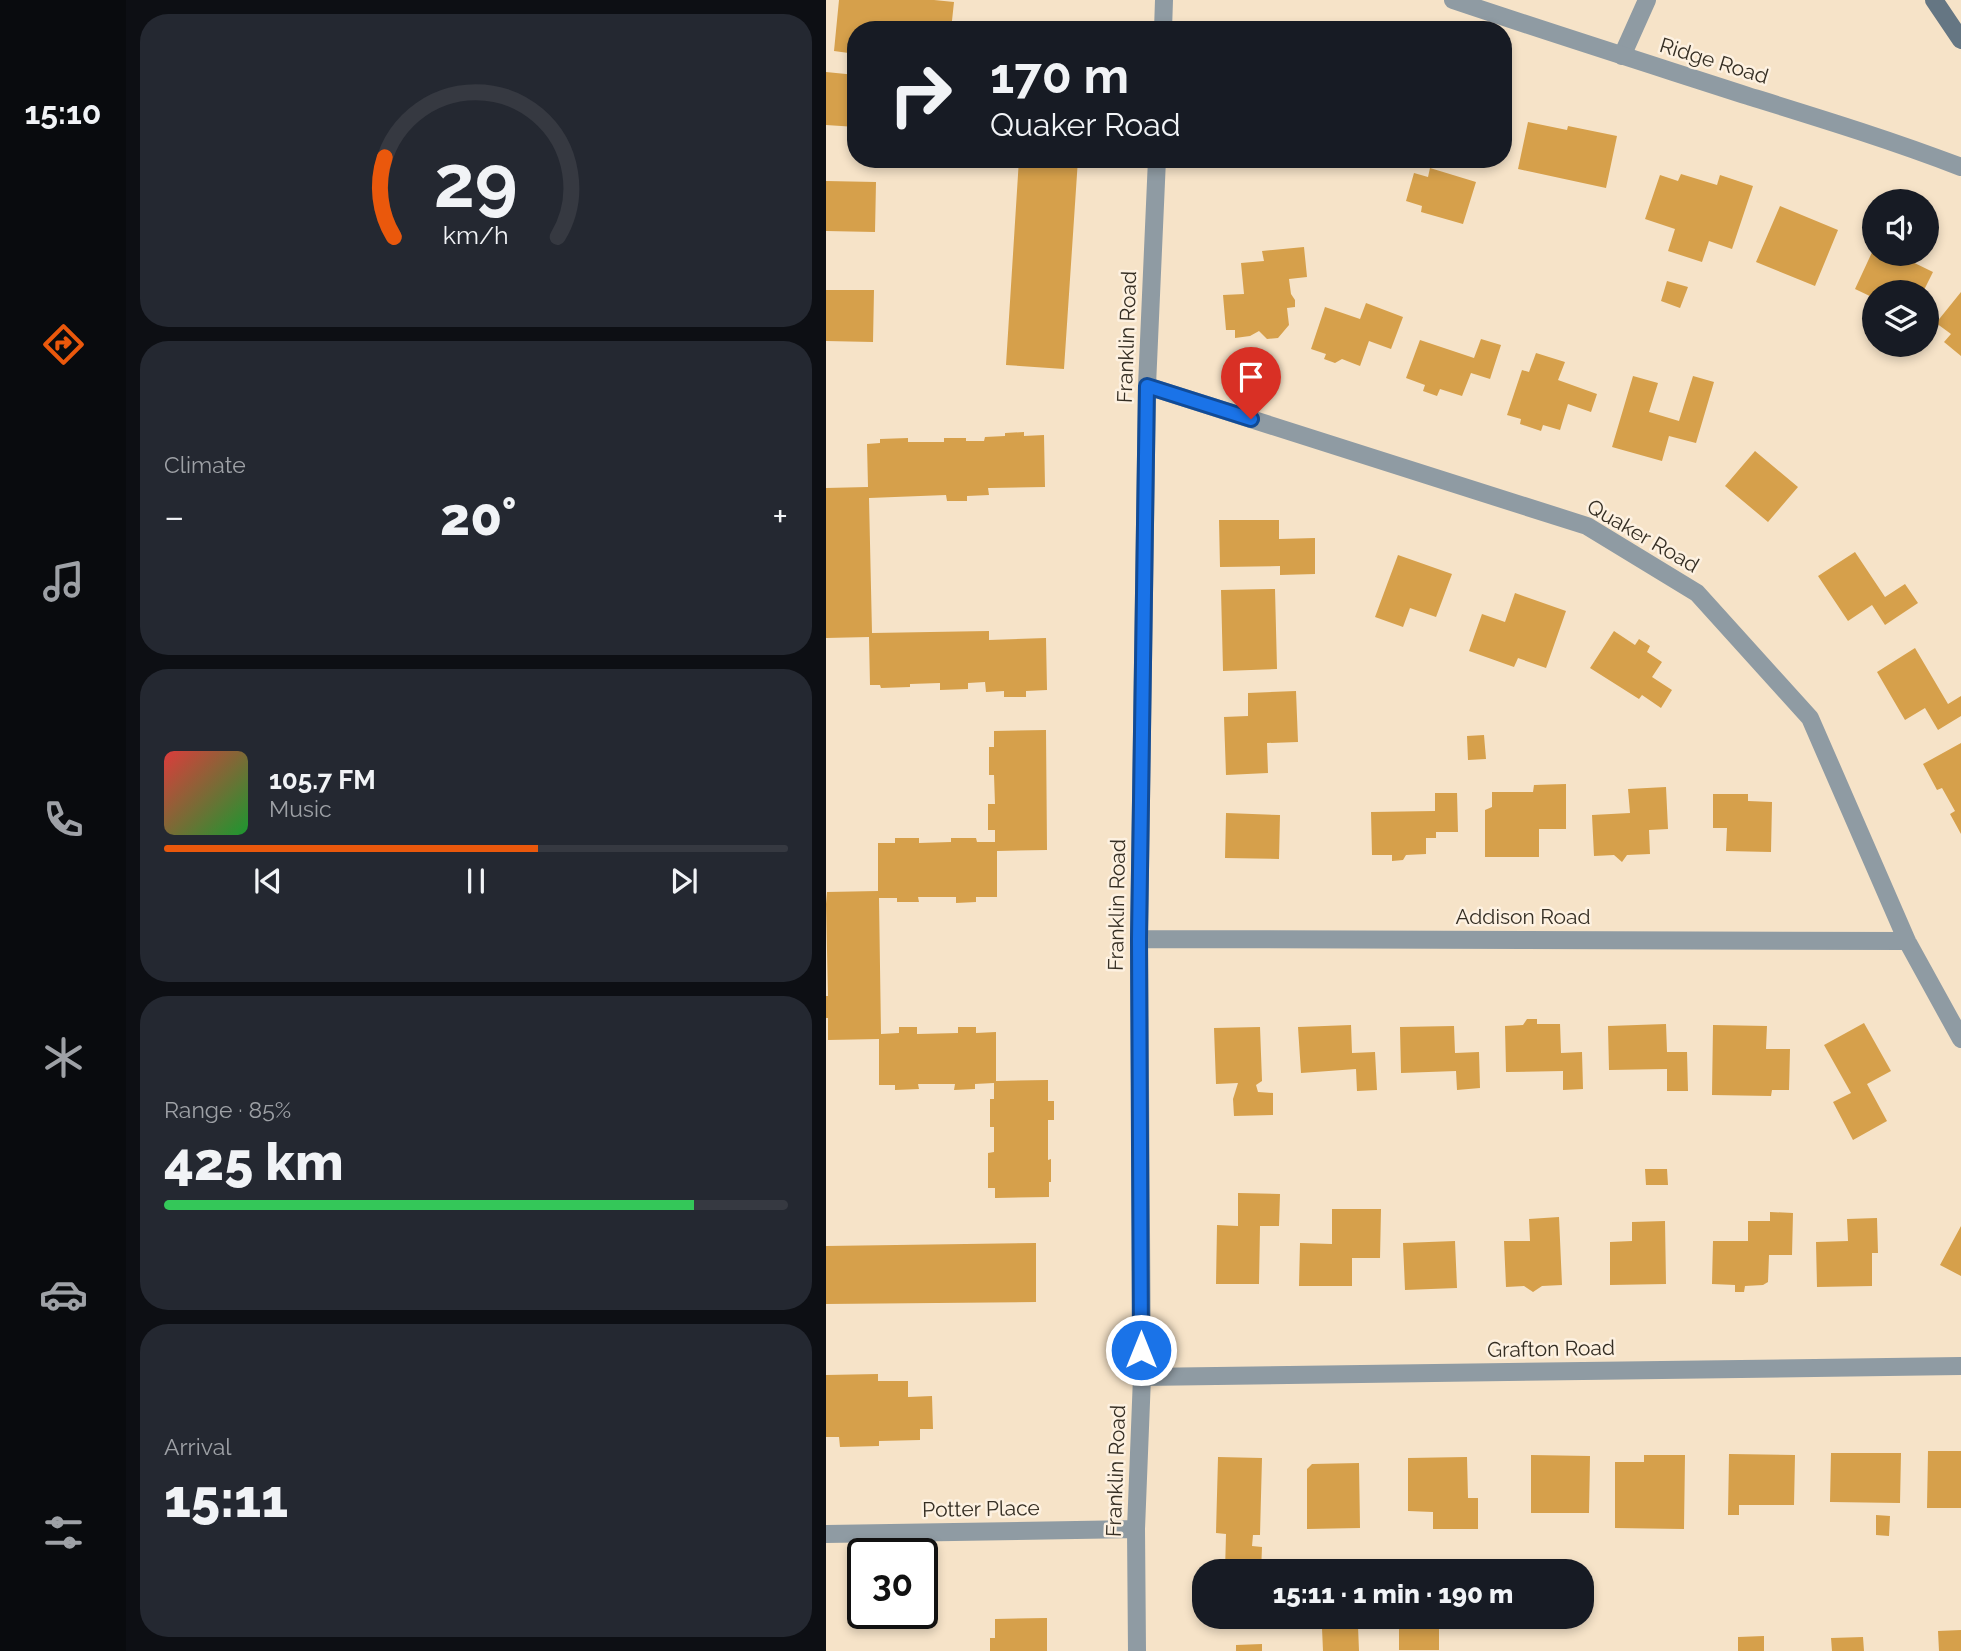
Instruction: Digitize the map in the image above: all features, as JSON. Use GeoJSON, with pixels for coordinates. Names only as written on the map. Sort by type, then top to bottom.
{"type":"FeatureCollection","features":[{"type":"Feature","properties":{"kind":"main road"},"geometry":{"type":"LineString","coordinates":[[1934,0],[1961,40]]}},
{"type":"Feature","properties":{"kind":"street"},"geometry":{"type":"LineString","coordinates":[[1163,21],[1164,0]]}},
{"type":"Feature","properties":{"kind":"street","name":"Ridge Road"},"geometry":{"type":"LineString","coordinates":[[1452,0],[1829,121],[1961,167]]}},
{"type":"Feature","properties":{"kind":"street"},"geometry":{"type":"LineString","coordinates":[[1622,56],[1647,0]]}},
{"type":"Feature","properties":{"kind":"street","name":"Franklin Road"},"geometry":{"type":"LineString","coordinates":[[1137,1651],[1136,1529],[1142,1377],[1139,939],[1147,386],[1157,168]]}},
{"type":"Feature","properties":{"kind":"street","name":"Quaker Road"},"geometry":{"type":"LineString","coordinates":[[1147,386],[1587,526],[1697,593],[1810,718],[1907,941],[1961,1039]]}},
{"type":"Feature","properties":{"kind":"street","name":"Addison Road"},"geometry":{"type":"LineString","coordinates":[[1139,939],[1907,941]]}},
{"type":"Feature","properties":{"kind":"street","name":"Grafton Road"},"geometry":{"type":"LineString","coordinates":[[1142,1377],[1961,1366]]}},
{"type":"Feature","properties":{"kind":"street","name":"Potter Place"},"geometry":{"type":"LineString","coordinates":[[826,1534],[1136,1529]]}},
{"type":"Feature","properties":{"kind":"building"},"geometry":{"type":"Polygon","coordinates":[[[839,0],[954,2],[952,21],[847,21],[847,53],[834,51],[839,0]]]}},
{"type":"Feature","properties":{"kind":"building"},"geometry":{"type":"Polygon","coordinates":[[[826,72],[847,74],[847,126],[826,125],[826,72]]]}},
{"type":"Feature","properties":{"kind":"building"},"geometry":{"type":"Polygon","coordinates":[[[1528,122],[1567,130],[1568,126],[1617,136],[1606,188],[1518,169],[1528,122]]]}},
{"type":"Feature","properties":{"kind":"building"},"geometry":{"type":"Polygon","coordinates":[[[1018,168],[1077,168],[1064,369],[1006,365],[1018,168]]]}},
{"type":"Feature","properties":{"kind":"building"},"geometry":{"type":"Polygon","coordinates":[[[1430,168],[1476,182],[1463,224],[1421,212],[1422,206],[1406,201],[1414,173],[1428,177],[1430,168]]]}},
{"type":"Feature","properties":{"kind":"building"},"geometry":{"type":"Polygon","coordinates":[[[1681,174],[1717,185],[1720,175],[1753,186],[1732,249],[1709,241],[1702,262],[1668,251],[1675,229],[1645,219],[1660,175],[1678,181],[1681,174]]]}},
{"type":"Feature","properties":{"kind":"building"},"geometry":{"type":"Polygon","coordinates":[[[826,181],[876,182],[875,232],[826,231],[826,181]]]}},
{"type":"Feature","properties":{"kind":"building"},"geometry":{"type":"Polygon","coordinates":[[[1780,206],[1838,230],[1815,286],[1756,262],[1780,206]]]}},
{"type":"Feature","properties":{"kind":"building"},"geometry":{"type":"Polygon","coordinates":[[[1304,247],[1307,277],[1289,279],[1295,307],[1287,308],[1289,325],[1278,338],[1267,339],[1259,331],[1250,336],[1235,338],[1235,330],[1226,330],[1223,295],[1244,294],[1241,263],[1264,261],[1262,251],[1304,247]]]}},
{"type":"Feature","properties":{"kind":"building"},"geometry":{"type":"Polygon","coordinates":[[[1866,266],[1921,266],[1933,272],[1929,280],[1862,280],[1862,292],[1855,289],[1866,266]]]}},
{"type":"Feature","properties":{"kind":"building"},"geometry":{"type":"Polygon","coordinates":[[[1667,281],[1688,287],[1680,308],[1661,301],[1667,281]]]}},
{"type":"Feature","properties":{"kind":"building"},"geometry":{"type":"Polygon","coordinates":[[[826,290],[874,290],[873,342],[826,341],[826,290]]]}},
{"type":"Feature","properties":{"kind":"building"},"geometry":{"type":"Polygon","coordinates":[[[1961,292],[1961,356],[1944,342],[1951,334],[1939,325],[1939,319],[1961,292]]]}},
{"type":"Feature","properties":{"kind":"building"},"geometry":{"type":"Polygon","coordinates":[[[1366,303],[1403,317],[1391,349],[1369,341],[1360,366],[1342,359],[1335,363],[1324,359],[1326,354],[1311,349],[1325,307],[1360,319],[1366,303]]]}},
{"type":"Feature","properties":{"kind":"building"},"geometry":{"type":"Polygon","coordinates":[[[1481,339],[1501,345],[1490,379],[1471,373],[1462,396],[1440,389],[1437,396],[1423,391],[1425,385],[1406,378],[1420,340],[1474,358],[1481,339]]]}},
{"type":"Feature","properties":{"kind":"building"},"geometry":{"type":"Polygon","coordinates":[[[1536,353],[1565,362],[1558,380],[1597,394],[1591,412],[1568,404],[1560,430],[1543,425],[1541,431],[1520,424],[1521,419],[1507,415],[1522,370],[1529,372],[1536,353]]]}},
{"type":"Feature","properties":{"kind":"building"},"geometry":{"type":"Polygon","coordinates":[[[1633,376],[1658,383],[1649,412],[1679,421],[1693,376],[1714,382],[1696,443],[1669,436],[1662,461],[1612,447],[1633,376]]]}},
{"type":"Feature","properties":{"kind":"building"},"geometry":{"type":"Polygon","coordinates":[[[1024,432],[1024,436],[1044,435],[1045,487],[988,488],[989,495],[967,496],[967,501],[947,501],[946,495],[869,498],[872,633],[989,631],[989,640],[1046,638],[1047,690],[1026,691],[1026,697],[1004,697],[1004,691],[986,692],[985,682],[968,683],[968,689],[940,690],[940,683],[881,688],[880,685],[870,685],[869,637],[826,638],[826,488],[868,487],[867,444],[880,443],[880,439],[908,438],[908,442],[944,442],[944,438],[966,438],[966,441],[984,441],[985,437],[1024,432]]]}},
{"type":"Feature","properties":{"kind":"building"},"geometry":{"type":"Polygon","coordinates":[[[1755,451],[1798,487],[1768,522],[1725,486],[1755,451]]]}},
{"type":"Feature","properties":{"kind":"building"},"geometry":{"type":"Polygon","coordinates":[[[1219,520],[1279,520],[1279,539],[1315,538],[1315,574],[1280,575],[1280,566],[1220,567],[1219,520]]]}},
{"type":"Feature","properties":{"kind":"building"},"geometry":{"type":"Polygon","coordinates":[[[1855,552],[1885,597],[1905,584],[1918,603],[1885,625],[1872,605],[1848,621],[1818,576],[1855,552]]]}},
{"type":"Feature","properties":{"kind":"building"},"geometry":{"type":"Polygon","coordinates":[[[1398,555],[1452,574],[1436,617],[1410,608],[1403,627],[1375,617],[1398,555]]]}},
{"type":"Feature","properties":{"kind":"building"},"geometry":{"type":"Polygon","coordinates":[[[1275,589],[1277,669],[1223,671],[1221,590],[1275,589]]]}},
{"type":"Feature","properties":{"kind":"building"},"geometry":{"type":"Polygon","coordinates":[[[1515,593],[1566,611],[1546,668],[1518,658],[1514,667],[1469,651],[1482,614],[1505,622],[1515,593]]]}},
{"type":"Feature","properties":{"kind":"building"},"geometry":{"type":"Polygon","coordinates":[[[1614,631],[1635,645],[1639,639],[1650,646],[1647,652],[1662,662],[1652,677],[1672,690],[1661,708],[1642,695],[1639,699],[1590,668],[1614,631]]]}},
{"type":"Feature","properties":{"kind":"building"},"geometry":{"type":"Polygon","coordinates":[[[1915,648],[1948,704],[1961,696],[1961,716],[1938,730],[1925,708],[1905,720],[1877,672],[1915,648]]]}},
{"type":"Feature","properties":{"kind":"building"},"geometry":{"type":"Polygon","coordinates":[[[1296,691],[1298,742],[1267,743],[1268,773],[1226,775],[1224,717],[1248,716],[1248,693],[1296,691]]]}},
{"type":"Feature","properties":{"kind":"building"},"geometry":{"type":"Polygon","coordinates":[[[1046,730],[1047,850],[997,851],[997,897],[976,897],[976,902],[956,903],[956,897],[918,897],[919,902],[897,902],[897,898],[879,898],[881,1034],[899,1033],[899,1027],[917,1027],[917,1034],[958,1033],[958,1027],[976,1027],[976,1033],[996,1032],[996,1081],[1048,1080],[1048,1101],[1054,1101],[1054,1120],[1048,1120],[1048,1160],[1051,1159],[1049,1197],[995,1198],[995,1188],[988,1188],[988,1153],[994,1152],[994,1127],[990,1127],[990,1099],[994,1099],[994,1083],[975,1084],[975,1089],[954,1090],[955,1084],[918,1084],[919,1089],[895,1090],[895,1085],[879,1085],[879,1039],[828,1040],[827,892],[878,891],[878,843],[895,843],[895,838],[919,838],[919,843],[951,842],[951,838],[976,838],[977,842],[995,842],[995,830],[988,830],[988,804],[995,804],[994,775],[989,775],[989,747],[994,747],[994,731],[1046,730]]]}},
{"type":"Feature","properties":{"kind":"building"},"geometry":{"type":"Polygon","coordinates":[[[1484,735],[1486,759],[1468,760],[1467,736],[1484,735]]]}},
{"type":"Feature","properties":{"kind":"building"},"geometry":{"type":"Polygon","coordinates":[[[1961,743],[1961,834],[1950,814],[1955,811],[1942,788],[1937,790],[1923,764],[1961,743]]]}},
{"type":"Feature","properties":{"kind":"building"},"geometry":{"type":"Polygon","coordinates":[[[1566,784],[1566,829],[1539,829],[1539,857],[1485,857],[1485,810],[1492,807],[1492,792],[1533,792],[1534,785],[1566,784]]]}},
{"type":"Feature","properties":{"kind":"building"},"geometry":{"type":"Polygon","coordinates":[[[1666,787],[1668,829],[1649,830],[1650,854],[1627,855],[1622,862],[1614,855],[1594,856],[1592,815],[1630,813],[1628,789],[1666,787]]]}},
{"type":"Feature","properties":{"kind":"building"},"geometry":{"type":"Polygon","coordinates":[[[1435,793],[1457,793],[1458,832],[1436,832],[1436,838],[1426,838],[1426,854],[1406,855],[1403,860],[1392,861],[1392,855],[1372,855],[1371,812],[1435,811],[1435,793]]]}},
{"type":"Feature","properties":{"kind":"building"},"geometry":{"type":"Polygon","coordinates":[[[1713,794],[1748,794],[1748,801],[1772,802],[1771,852],[1726,851],[1727,828],[1713,828],[1713,794]]]}},
{"type":"Feature","properties":{"kind":"building"},"geometry":{"type":"Polygon","coordinates":[[[1226,813],[1280,815],[1279,859],[1225,858],[1226,813]]]}},
{"type":"Feature","properties":{"kind":"building"},"geometry":{"type":"Polygon","coordinates":[[[1527,1019],[1537,1019],[1537,1024],[1560,1024],[1561,1053],[1582,1052],[1583,1089],[1563,1090],[1563,1071],[1506,1072],[1505,1026],[1523,1025],[1527,1019]]]}},
{"type":"Feature","properties":{"kind":"building"},"geometry":{"type":"Polygon","coordinates":[[[1864,1023],[1891,1071],[1867,1084],[1887,1121],[1853,1140],[1833,1102],[1851,1093],[1824,1045],[1864,1023]]]}},
{"type":"Feature","properties":{"kind":"building"},"geometry":{"type":"Polygon","coordinates":[[[1666,1024],[1667,1052],[1687,1052],[1688,1091],[1667,1091],[1667,1069],[1609,1070],[1608,1026],[1666,1024]]]}},
{"type":"Feature","properties":{"kind":"building"},"geometry":{"type":"Polygon","coordinates":[[[1351,1025],[1352,1053],[1375,1052],[1377,1090],[1357,1091],[1356,1069],[1301,1073],[1298,1027],[1351,1025]]]}},
{"type":"Feature","properties":{"kind":"building"},"geometry":{"type":"Polygon","coordinates":[[[1713,1025],[1767,1026],[1766,1049],[1790,1049],[1789,1090],[1772,1090],[1771,1096],[1712,1095],[1713,1025]]]}},
{"type":"Feature","properties":{"kind":"building"},"geometry":{"type":"Polygon","coordinates":[[[1454,1026],[1455,1053],[1479,1052],[1480,1088],[1457,1090],[1456,1071],[1401,1073],[1400,1027],[1454,1026]]]}},
{"type":"Feature","properties":{"kind":"building"},"geometry":{"type":"Polygon","coordinates":[[[1260,1027],[1262,1081],[1256,1085],[1258,1092],[1273,1093],[1273,1115],[1234,1116],[1233,1099],[1238,1083],[1216,1084],[1214,1028],[1260,1027]]]}},
{"type":"Feature","properties":{"kind":"building"},"geometry":{"type":"Polygon","coordinates":[[[1645,1169],[1667,1169],[1668,1185],[1646,1185],[1645,1169]]]}},
{"type":"Feature","properties":{"kind":"building"},"geometry":{"type":"Polygon","coordinates":[[[1238,1193],[1280,1194],[1279,1226],[1260,1226],[1259,1284],[1216,1284],[1217,1225],[1238,1226],[1238,1193]]]}},
{"type":"Feature","properties":{"kind":"building"},"geometry":{"type":"Polygon","coordinates":[[[1332,1209],[1381,1209],[1380,1258],[1352,1258],[1352,1286],[1299,1286],[1300,1243],[1332,1244],[1332,1209]]]}},
{"type":"Feature","properties":{"kind":"building"},"geometry":{"type":"Polygon","coordinates":[[[1770,1212],[1793,1213],[1792,1255],[1769,1255],[1768,1282],[1745,1286],[1744,1292],[1735,1292],[1735,1285],[1712,1284],[1713,1241],[1748,1241],[1748,1221],[1770,1221],[1770,1212]]]}},
{"type":"Feature","properties":{"kind":"building"},"geometry":{"type":"Polygon","coordinates":[[[1559,1217],[1562,1285],[1542,1286],[1533,1292],[1524,1286],[1506,1287],[1504,1241],[1530,1241],[1529,1219],[1559,1217]]]}},
{"type":"Feature","properties":{"kind":"building"},"geometry":{"type":"Polygon","coordinates":[[[1877,1218],[1878,1253],[1872,1253],[1872,1286],[1817,1287],[1816,1242],[1848,1241],[1847,1219],[1877,1218]]]}},
{"type":"Feature","properties":{"kind":"building"},"geometry":{"type":"Polygon","coordinates":[[[1665,1221],[1666,1284],[1610,1285],[1610,1242],[1632,1241],[1632,1222],[1665,1221]]]}},
{"type":"Feature","properties":{"kind":"building"},"geometry":{"type":"Polygon","coordinates":[[[1961,1226],[1961,1276],[1940,1265],[1961,1226]]]}},
{"type":"Feature","properties":{"kind":"building"},"geometry":{"type":"Polygon","coordinates":[[[1455,1241],[1457,1288],[1405,1290],[1403,1243],[1455,1241]]]}},
{"type":"Feature","properties":{"kind":"building"},"geometry":{"type":"Polygon","coordinates":[[[1036,1243],[1036,1302],[826,1304],[826,1246],[1036,1243]]]}},
{"type":"Feature","properties":{"kind":"building"},"geometry":{"type":"Polygon","coordinates":[[[878,1374],[878,1381],[908,1381],[908,1397],[932,1396],[933,1429],[920,1429],[920,1440],[879,1441],[879,1446],[840,1447],[839,1437],[826,1437],[826,1375],[878,1374]]]}},
{"type":"Feature","properties":{"kind":"building"},"geometry":{"type":"Polygon","coordinates":[[[1928,1451],[1961,1451],[1961,1508],[1927,1508],[1928,1451]]]}},
{"type":"Feature","properties":{"kind":"building"},"geometry":{"type":"Polygon","coordinates":[[[1831,1453],[1901,1453],[1900,1503],[1830,1502],[1831,1453]]]}},
{"type":"Feature","properties":{"kind":"building"},"geometry":{"type":"Polygon","coordinates":[[[1729,1454],[1795,1455],[1794,1505],[1739,1505],[1739,1515],[1728,1515],[1729,1454]]]}},
{"type":"Feature","properties":{"kind":"building"},"geometry":{"type":"Polygon","coordinates":[[[1531,1455],[1590,1456],[1589,1513],[1531,1513],[1531,1455]]]}},
{"type":"Feature","properties":{"kind":"building"},"geometry":{"type":"Polygon","coordinates":[[[1644,1455],[1685,1455],[1684,1529],[1615,1528],[1615,1462],[1644,1462],[1644,1455]]]}},
{"type":"Feature","properties":{"kind":"building"},"geometry":{"type":"Polygon","coordinates":[[[1218,1457],[1262,1458],[1260,1535],[1253,1535],[1252,1546],[1262,1547],[1262,1559],[1225,1559],[1226,1534],[1216,1533],[1218,1457]]]}},
{"type":"Feature","properties":{"kind":"building"},"geometry":{"type":"Polygon","coordinates":[[[1467,1457],[1468,1498],[1478,1498],[1478,1529],[1433,1529],[1433,1512],[1408,1511],[1408,1458],[1467,1457]]]}},
{"type":"Feature","properties":{"kind":"building"},"geometry":{"type":"Polygon","coordinates":[[[1359,1463],[1360,1528],[1307,1529],[1307,1469],[1312,1464],[1359,1463]]]}},
{"type":"Feature","properties":{"kind":"building"},"geometry":{"type":"Polygon","coordinates":[[[1876,1515],[1890,1516],[1889,1536],[1876,1535],[1876,1515]]]}},
{"type":"Feature","properties":{"kind":"building"},"geometry":{"type":"Polygon","coordinates":[[[1047,1618],[1047,1651],[990,1651],[990,1638],[995,1638],[995,1619],[1047,1618]]]}},
{"type":"Feature","properties":{"kind":"building"},"geometry":{"type":"Polygon","coordinates":[[[1322,1629],[1358,1629],[1359,1651],[1323,1651],[1322,1629]]]}},
{"type":"Feature","properties":{"kind":"building"},"geometry":{"type":"Polygon","coordinates":[[[1399,1629],[1439,1629],[1439,1650],[1399,1650],[1399,1629]]]}},
{"type":"Feature","properties":{"kind":"building"},"geometry":{"type":"Polygon","coordinates":[[[1961,1630],[1961,1651],[1939,1651],[1938,1631],[1961,1630]]]}},
{"type":"Feature","properties":{"kind":"building"},"geometry":{"type":"Polygon","coordinates":[[[1764,1636],[1764,1651],[1738,1651],[1738,1637],[1764,1636]]]}},
{"type":"Feature","properties":{"kind":"building"},"geometry":{"type":"Polygon","coordinates":[[[1863,1637],[1864,1651],[1832,1651],[1831,1638],[1863,1637]]]}},
{"type":"Feature","properties":{"kind":"building"},"geometry":{"type":"Polygon","coordinates":[[[1262,1644],[1262,1651],[1236,1651],[1236,1645],[1262,1644]]]}},
{"type":"Feature","properties":{"kind":"route"},"geometry":{"type":"LineString","coordinates":[[1141,1350],[1139,939],[1147,386],[1251,419]]}}]}
